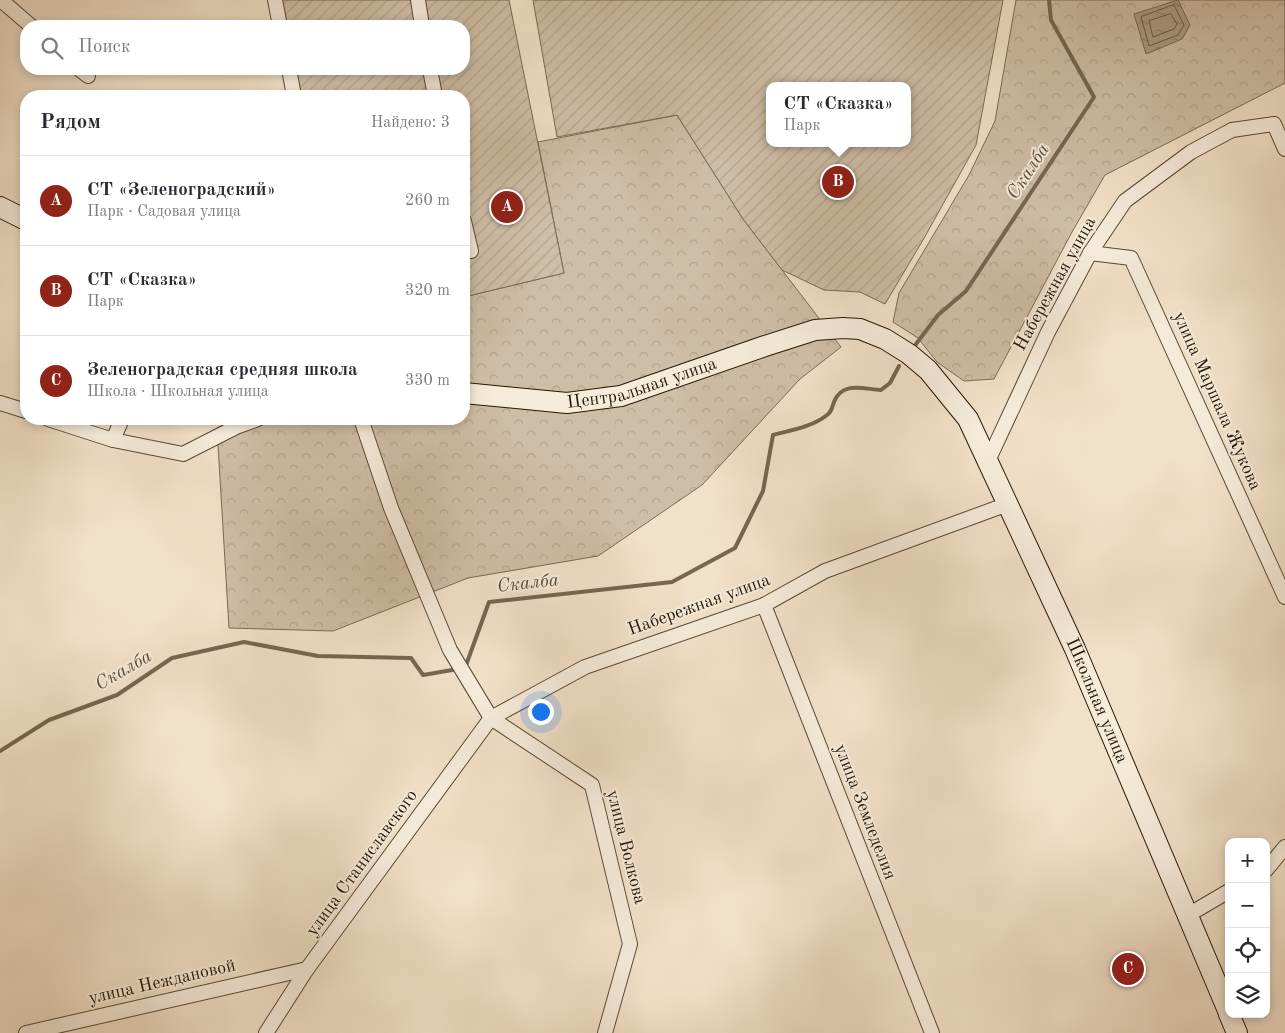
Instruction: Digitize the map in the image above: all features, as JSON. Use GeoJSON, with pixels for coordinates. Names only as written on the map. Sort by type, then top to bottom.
{"type":"FeatureCollection","features":[{"type":"Feature","properties":{"kind":"street"},"geometry":{"type":"LineString","coordinates":[[1,0],[24,20]]}},
{"type":"Feature","properties":{"kind":"street"},"geometry":{"type":"LineString","coordinates":[[275,0],[279,20]]}},
{"type":"Feature","properties":{"kind":"street"},"geometry":{"type":"LineString","coordinates":[[418,0],[421,20]]}},
{"type":"Feature","properties":{"kind":"street"},"geometry":{"type":"LineString","coordinates":[[290,75],[293,90]]}},
{"type":"Feature","properties":{"kind":"street"},"geometry":{"type":"LineString","coordinates":[[431,75],[434,90]]}},
{"type":"Feature","properties":{"kind":"street","name":"Набережная улица"},"geometry":{"type":"LineString","coordinates":[[988,461],[1048,332],[1090,253],[1125,201],[1191,152],[1232,130],[1274,124],[1285,149]]}},
{"type":"Feature","properties":{"kind":"street"},"geometry":{"type":"LineString","coordinates":[[0,207],[20,217]]}},
{"type":"Feature","properties":{"kind":"street"},"geometry":{"type":"LineString","coordinates":[[470,247],[471,251]]}},
{"type":"Feature","properties":{"kind":"street","name":"улица Маршала Жукова"},"geometry":{"type":"LineString","coordinates":[[1090,253],[1131,258],[1285,597]]}},
{"type":"Feature","properties":{"kind":"street","name":"Центральная улица"},"geometry":{"type":"LineString","coordinates":[[470,395],[567,403],[621,396],[815,330],[843,328],[860,329],[885,339],[909,354],[928,370],[951,395]]}},
{"type":"Feature","properties":{"kind":"street","name":"Школьная улица"},"geometry":{"type":"LineString","coordinates":[[951,395],[968,418],[1075,649],[1225,1004]]}},
{"type":"Feature","properties":{"kind":"street"},"geometry":{"type":"LineString","coordinates":[[0,403],[20,410]]}},
{"type":"Feature","properties":{"kind":"street"},"geometry":{"type":"LineString","coordinates":[[67,425],[113,440],[183,454],[242,425]]}},
{"type":"Feature","properties":{"kind":"street"},"geometry":{"type":"LineString","coordinates":[[113,440],[119,425]]}},
{"type":"Feature","properties":{"kind":"street"},"geometry":{"type":"LineString","coordinates":[[363,425],[391,508],[450,650],[491,718]]}},
{"type":"Feature","properties":{"kind":"street","name":"Набережная улица"},"geometry":{"type":"LineString","coordinates":[[491,718],[585,667],[764,605],[826,571],[1008,504]]}},
{"type":"Feature","properties":{"kind":"street","name":"улица Земледелия"},"geometry":{"type":"LineString","coordinates":[[764,605],[932,1033]]}},
{"type":"Feature","properties":{"kind":"street","name":"улица Станиславского"},"geometry":{"type":"LineString","coordinates":[[266,1033],[308,969],[491,718]]}},
{"type":"Feature","properties":{"kind":"street","name":"улица Волкова"},"geometry":{"type":"LineString","coordinates":[[491,718],[592,786],[630,944],[605,1033]]}},
{"type":"Feature","properties":{"kind":"street"},"geometry":{"type":"LineString","coordinates":[[1270,865],[1285,847]]}},
{"type":"Feature","properties":{"kind":"street"},"geometry":{"type":"LineString","coordinates":[[1188,914],[1225,893]]}},
{"type":"Feature","properties":{"kind":"street","name":"улица Неждановой"},"geometry":{"type":"LineString","coordinates":[[26,1033],[308,969]]}},
{"type":"Feature","properties":{"kind":"street","name":"Школьная улица"},"geometry":{"type":"LineString","coordinates":[[1231,1018],[1237,1033]]}},
{"type":"Feature","properties":{"kind":"green space"},"geometry":{"type":"Polygon","coordinates":[[[270,0],[509,0],[564,273],[470,296],[470,90],[287,90],[284,75],[470,75],[470,20],[274,20],[270,0]]]}},
{"type":"Feature","properties":{"kind":"green space"},"geometry":{"type":"Polygon","coordinates":[[[533,0],[1003,0],[976,145],[885,304],[860,292],[824,290],[782,270],[743,219],[677,115],[557,137],[533,0]]]}},
{"type":"Feature","properties":{"kind":"green space"},"geometry":{"type":"Polygon","coordinates":[[[1016,0],[1285,0],[1285,83],[1105,175],[1072,232],[994,379],[964,381],[937,362],[918,338],[893,322],[899,293],[969,175],[995,121],[1016,0]]]}},
{"type":"Feature","properties":{"kind":"green space"},"geometry":{"type":"Polygon","coordinates":[[[677,115],[743,219],[841,347],[800,379],[702,485],[598,556],[468,578],[333,631],[229,628],[217,428],[223,425],[470,425],[470,296],[564,273],[538,142],[677,115]]]}},
{"type":"Feature","properties":{"kind":"water"},"geometry":{"type":"Polygon","coordinates":[[[1178,0],[1190,25],[1182,39],[1146,54],[1134,14],[1178,0]]]}},
{"type":"Feature","properties":{"kind":"waterway","name":"Скалба"},"geometry":{"type":"LineString","coordinates":[[916,344],[938,315],[966,291],[1094,97],[1051,20],[1049,0]]}},
{"type":"Feature","properties":{"kind":"waterway","name":"Скалба"},"geometry":{"type":"LineString","coordinates":[[465,668],[489,602],[672,582],[735,548],[763,491],[773,435],[802,428],[821,419],[830,412],[842,391],[854,388],[881,390],[890,383],[899,366]]}},
{"type":"Feature","properties":{"kind":"waterway","name":"Скалба"},"geometry":{"type":"LineString","coordinates":[[0,751],[49,720],[117,695],[172,658],[244,642],[318,656],[411,658],[423,675],[458,669]]}},
{"type":"Feature","properties":{"kind":"place","name":"СТ «Сказка»"},"geometry":{"type":"Point","coordinates":[838,182]}},
{"type":"Feature","properties":{"kind":"place","name":"СТ «Зеленоградский»"},"geometry":{"type":"Point","coordinates":[507,207]}},
{"type":"Feature","properties":{"kind":"place","name":"Зеленоградская средняя школа"},"geometry":{"type":"Point","coordinates":[1128,969]}}]}
